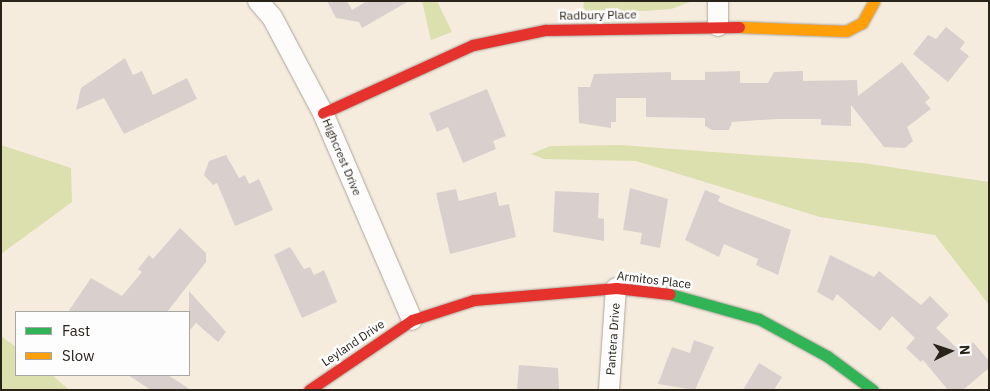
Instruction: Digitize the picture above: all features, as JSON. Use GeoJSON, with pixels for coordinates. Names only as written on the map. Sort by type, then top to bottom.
{"type":"FeatureCollection","features":[{"type":"Feature","properties":{"kind":"street","name":"Highcrest Drive"},"geometry":{"type":"LineString","coordinates":[[258,1],[272,17],[323,113],[412,320]]}},
{"type":"Feature","properties":{"kind":"street"},"geometry":{"type":"LineString","coordinates":[[718,1],[718,26]]}},
{"type":"Feature","properties":{"kind":"street","name":"Radbury Place"},"geometry":{"type":"LineString","coordinates":[[323,113],[473,45],[545,30],[718,26],[846,31],[862,24],[874,1]]}},
{"type":"Feature","properties":{"kind":"street","name":"Armitos Place"},"geometry":{"type":"LineString","coordinates":[[412,320],[474,300],[616,288],[691,297],[759,319],[827,356],[873,390]]}},
{"type":"Feature","properties":{"kind":"street","name":"Pantera Drive"},"geometry":{"type":"LineString","coordinates":[[609,390],[616,288]]}},
{"type":"Feature","properties":{"kind":"street","name":"Leyland Drive"},"geometry":{"type":"LineString","coordinates":[[309,390],[412,320]]}},
{"type":"Feature","properties":{"kind":"green space"},"geometry":{"type":"Polygon","coordinates":[[[422,1],[437,1],[452,32],[431,40],[422,1]]]}},
{"type":"Feature","properties":{"kind":"green space"},"geometry":{"type":"Polygon","coordinates":[[[584,1],[693,1],[671,9],[583,11],[584,1]]]}},
{"type":"Feature","properties":{"kind":"green space"},"geometry":{"type":"Polygon","coordinates":[[[1,145],[71,168],[72,202],[1,254],[1,145]]]}},
{"type":"Feature","properties":{"kind":"green space"},"geometry":{"type":"Polygon","coordinates":[[[620,145],[863,163],[989,182],[989,305],[935,235],[820,217],[636,161],[544,159],[531,154],[550,146],[620,145]]]}},
{"type":"Feature","properties":{"kind":"green space"},"geometry":{"type":"Polygon","coordinates":[[[1,336],[15,346],[15,376],[53,376],[69,390],[1,390],[1,336]]]}},
{"type":"Feature","properties":{"kind":"building"},"geometry":{"type":"Polygon","coordinates":[[[327,1],[347,1],[352,10],[367,1],[409,1],[362,28],[359,22],[336,18],[327,1]]]}},
{"type":"Feature","properties":{"kind":"building"},"geometry":{"type":"Polygon","coordinates":[[[946,27],[965,42],[960,49],[969,56],[948,82],[913,54],[928,35],[936,39],[946,27]]]}},
{"type":"Feature","properties":{"kind":"building"},"geometry":{"type":"Polygon","coordinates":[[[125,58],[133,75],[142,71],[153,95],[187,78],[197,99],[124,134],[104,98],[76,110],[81,88],[125,58]]]}},
{"type":"Feature","properties":{"kind":"building"},"geometry":{"type":"Polygon","coordinates":[[[902,62],[930,98],[925,102],[931,109],[907,127],[913,141],[905,148],[884,147],[851,105],[851,126],[821,125],[821,119],[777,119],[732,122],[729,130],[712,130],[705,126],[705,118],[646,117],[646,98],[616,98],[616,122],[611,122],[611,128],[579,123],[578,87],[590,87],[594,74],[671,72],[671,80],[705,80],[705,72],[740,71],[740,83],[768,83],[774,72],[803,71],[803,81],[857,80],[858,96],[902,62]]]}},
{"type":"Feature","properties":{"kind":"building"},"geometry":{"type":"Polygon","coordinates":[[[487,89],[506,136],[493,141],[496,149],[463,163],[448,127],[437,132],[429,113],[487,89]]]}},
{"type":"Feature","properties":{"kind":"building"},"geometry":{"type":"Polygon","coordinates":[[[226,155],[239,178],[245,175],[249,184],[259,179],[273,210],[235,226],[217,183],[213,185],[204,175],[209,161],[226,155]]]}},
{"type":"Feature","properties":{"kind":"building"},"geometry":{"type":"Polygon","coordinates":[[[630,188],[668,199],[660,248],[640,244],[642,233],[623,230],[630,188]]]}},
{"type":"Feature","properties":{"kind":"building"},"geometry":{"type":"Polygon","coordinates":[[[456,189],[459,201],[496,192],[499,206],[509,204],[516,237],[450,254],[436,193],[456,189]]]}},
{"type":"Feature","properties":{"kind":"building"},"geometry":{"type":"Polygon","coordinates":[[[705,190],[720,196],[718,201],[726,205],[791,230],[778,275],[756,265],[758,259],[724,244],[719,257],[685,240],[705,190]]]}},
{"type":"Feature","properties":{"kind":"building"},"geometry":{"type":"Polygon","coordinates":[[[555,191],[599,193],[598,218],[604,219],[604,241],[553,232],[555,191]]]}},
{"type":"Feature","properties":{"kind":"building"},"geometry":{"type":"Polygon","coordinates":[[[180,228],[206,253],[206,262],[168,311],[69,311],[91,278],[122,296],[142,272],[138,269],[149,255],[153,259],[180,228]]]}},
{"type":"Feature","properties":{"kind":"building"},"geometry":{"type":"Polygon","coordinates":[[[290,247],[304,269],[310,267],[314,275],[324,270],[337,302],[302,318],[274,255],[290,247]]]}},
{"type":"Feature","properties":{"kind":"building"},"geometry":{"type":"Polygon","coordinates":[[[830,255],[874,277],[879,271],[921,305],[930,296],[949,315],[936,328],[961,352],[973,342],[989,361],[989,368],[963,390],[948,390],[923,360],[921,362],[906,348],[915,338],[892,316],[880,331],[837,294],[833,301],[817,292],[830,255]]]}},
{"type":"Feature","properties":{"kind":"building"},"geometry":{"type":"Polygon","coordinates":[[[189,291],[226,332],[218,342],[196,323],[190,330],[189,291]]]}},
{"type":"Feature","properties":{"kind":"building"},"geometry":{"type":"Polygon","coordinates":[[[694,340],[714,347],[695,390],[658,384],[672,347],[690,353],[694,340]]]}},
{"type":"Feature","properties":{"kind":"building"},"geometry":{"type":"Polygon","coordinates":[[[759,363],[782,377],[774,390],[743,390],[759,363]]]}},
{"type":"Feature","properties":{"kind":"building"},"geometry":{"type":"Polygon","coordinates":[[[519,365],[558,368],[559,390],[517,390],[519,365]]]}},
{"type":"Feature","properties":{"kind":"building"},"geometry":{"type":"Polygon","coordinates":[[[130,376],[170,376],[191,390],[151,390],[130,376]]]}},
{"type":"Feature","properties":{"kind":"traffic: fast"},"geometry":{"type":"LineString","coordinates":[[670,294],[759,319],[827,356],[873,390]]}},
{"type":"Feature","properties":{"kind":"traffic: slow"},"geometry":{"type":"LineString","coordinates":[[739,27],[846,31],[862,23],[874,1]]}},
{"type":"Feature","properties":{"kind":"traffic: jam"},"geometry":{"type":"LineString","coordinates":[[323,113],[473,45],[545,30],[739,27]]}},
{"type":"Feature","properties":{"kind":"traffic: jam"},"geometry":{"type":"LineString","coordinates":[[309,390],[412,320],[474,300],[616,288],[670,294]]}}]}
